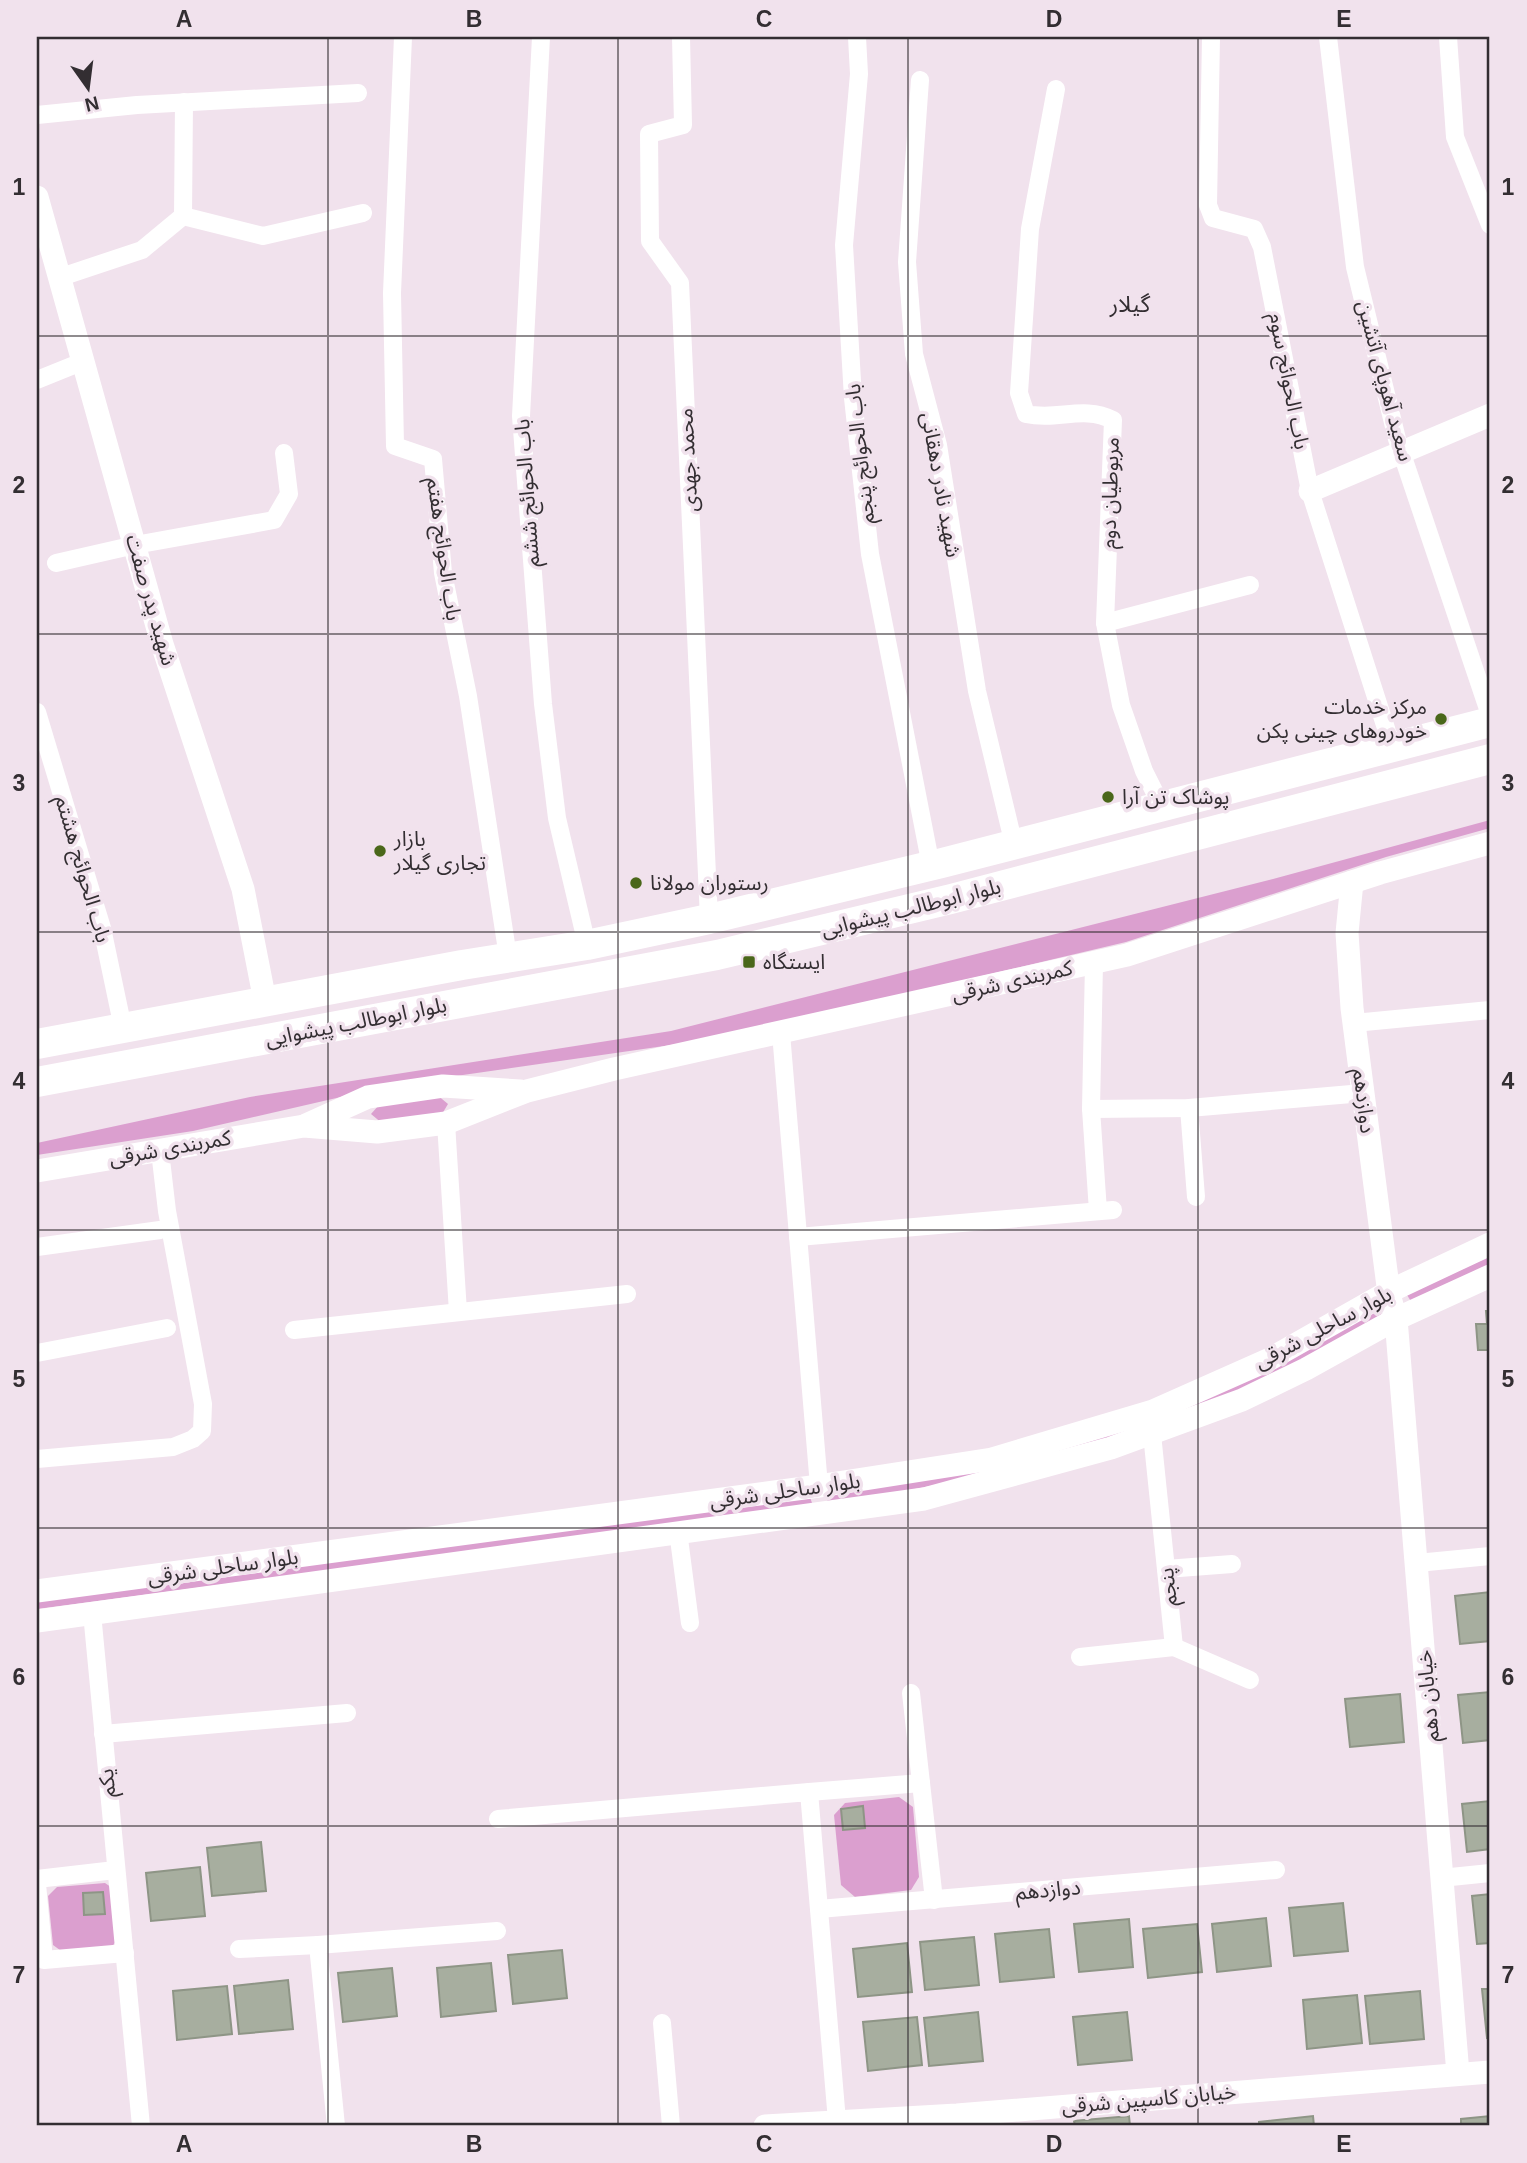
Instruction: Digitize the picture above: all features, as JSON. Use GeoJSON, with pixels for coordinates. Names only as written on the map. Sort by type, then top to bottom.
{"type":"FeatureCollection","features":[{"type":"Feature","properties":{"kind":"highway","name":"بلوار ابوطالب پیشوایی"},"geometry":{"type":"LineString","coordinates":[[39,1037],[123,1028],[587,945],[709,919],[931,866],[1490,722]]}},
{"type":"Feature","properties":{"kind":"highway","name":"بلوار ابوطالب پیشوایی"},"geometry":{"type":"LineString","coordinates":[[37,1082],[717,955],[964,896],[1490,759]]}},
{"type":"Feature","properties":{"kind":"street","name":"باب الحوائج هفتم"},"geometry":{"type":"LineString","coordinates":[[403,37],[392,293],[395,446],[433,459],[443,573],[468,696],[508,957]]}},
{"type":"Feature","properties":{"kind":"street","name":"باب الحوائج ششم"},"geometry":{"type":"LineString","coordinates":[[541,37],[522,416],[543,704],[557,818],[587,945]]}},
{"type":"Feature","properties":{"kind":"street","name":"محمد جهدی"},"geometry":{"type":"LineString","coordinates":[[681,37],[683,125],[649,134],[650,242],[680,283],[709,919]]}},
{"type":"Feature","properties":{"kind":"street","name":"باب الحوائج پنجم"},"geometry":{"type":"LineString","coordinates":[[857,37],[859,74],[844,245],[853,398],[870,554],[931,866]]}},
{"type":"Feature","properties":{"kind":"street","name":"باب الحوائج سوم"},"geometry":{"type":"LineString","coordinates":[[1211,37],[1208,205],[1213,218],[1254,229],[1262,247],[1310,491],[1392,747]]}},
{"type":"Feature","properties":{"kind":"street","name":"سعید آهوپای آتشین"},"geometry":{"type":"LineString","coordinates":[[1328,37],[1355,267],[1403,453],[1490,715]]}},
{"type":"Feature","properties":{"kind":"street"},"geometry":{"type":"LineString","coordinates":[[1448,37],[1455,137],[1490,225]]}},
{"type":"Feature","properties":{"kind":"street","name":"شهید نادر دهقانی"},"geometry":{"type":"LineString","coordinates":[[920,79],[907,262],[914,355],[938,445],[977,691],[1014,845]]}},
{"type":"Feature","properties":{"kind":"street","name":"مربوطیان دوم"},"geometry":{"type":"LineString","coordinates":[[1056,89],[1030,229],[1019,393],[1026,414],[1041,417],[1097,412],[1113,420],[1105,623],[1121,705],[1143,771],[1162,807]]}},
{"type":"Feature","properties":{"kind":"street"},"geometry":{"type":"LineString","coordinates":[[37,115],[184,102],[358,93]]}},
{"type":"Feature","properties":{"kind":"street"},"geometry":{"type":"LineString","coordinates":[[61,277],[142,250],[183,216],[184,102]]}},
{"type":"Feature","properties":{"kind":"street","name":"شهید پدر صفت"},"geometry":{"type":"LineString","coordinates":[[38,207],[61,277],[162,643],[243,889],[265,1002]]}},
{"type":"Feature","properties":{"kind":"street"},"geometry":{"type":"LineString","coordinates":[[183,216],[263,236],[363,213]]}},
{"type":"Feature","properties":{"kind":"street"},"geometry":{"type":"LineString","coordinates":[[37,380],[84,360]]}},
{"type":"Feature","properties":{"kind":"street"},"geometry":{"type":"LineString","coordinates":[[1310,491],[1490,415]]}},
{"type":"Feature","properties":{"kind":"street"},"geometry":{"type":"LineString","coordinates":[[56,563],[135,545],[274,520],[289,494],[284,453]]}},
{"type":"Feature","properties":{"kind":"street"},"geometry":{"type":"LineString","coordinates":[[1105,623],[1250,585]]}},
{"type":"Feature","properties":{"kind":"street","name":"باب الحوائج هشتم"},"geometry":{"type":"LineString","coordinates":[[37,712],[102,928],[123,1028]]}},
{"type":"Feature","properties":{"kind":"street","name":"کمربندی شرقی"},"geometry":{"type":"LineString","coordinates":[[304,1126],[377,1132],[446,1123],[527,1091],[1127,955],[1352,882],[1490,843]]}},
{"type":"Feature","properties":{"kind":"street","name":"دوازدهم"},"geometry":{"type":"LineString","coordinates":[[1352,882],[1347,933],[1354,1023],[1389,1294],[1395,1318]]}},
{"type":"Feature","properties":{"kind":"street"},"geometry":{"type":"LineString","coordinates":[[798,1237],[1106,1210],[1091,1108],[1094,962]]}},
{"type":"Feature","properties":{"kind":"street"},"geometry":{"type":"LineString","coordinates":[[1354,1023],[1490,1010]]}},
{"type":"Feature","properties":{"kind":"street"},"geometry":{"type":"LineString","coordinates":[[781,1034],[823,1513]]}},
{"type":"Feature","properties":{"kind":"street","name":"کمربندی شرقی"},"geometry":{"type":"LineString","coordinates":[[37,1171],[304,1126],[368,1097],[443,1086],[527,1091]]}},
{"type":"Feature","properties":{"kind":"street"},"geometry":{"type":"LineString","coordinates":[[1091,1108],[1189,1108],[1363,1093]]}},
{"type":"Feature","properties":{"kind":"street"},"geometry":{"type":"LineString","coordinates":[[1189,1108],[1196,1197]]}},
{"type":"Feature","properties":{"kind":"street"},"geometry":{"type":"LineString","coordinates":[[446,1123],[458,1312]]}},
{"type":"Feature","properties":{"kind":"street"},"geometry":{"type":"LineString","coordinates":[[37,1459],[173,1447],[193,1438],[202,1430],[203,1404],[167,1211],[160,1151]]}},
{"type":"Feature","properties":{"kind":"street"},"geometry":{"type":"LineString","coordinates":[[37,1247],[160,1230]]}},
{"type":"Feature","properties":{"kind":"street","name":"بلوار ساحلی شرقی"},"geometry":{"type":"LineString","coordinates":[[37,1591],[819,1486],[992,1459],[1153,1411],[1270,1359],[1389,1294],[1490,1244]]}},
{"type":"Feature","properties":{"kind":"street","name":"بلوار ساحلی شرقی"},"geometry":{"type":"LineString","coordinates":[[37,1621],[924,1499],[1152,1434],[1242,1400],[1306,1369],[1395,1318],[1490,1276]]}},
{"type":"Feature","properties":{"kind":"street"},"geometry":{"type":"LineString","coordinates":[[294,1330],[627,1294]]}},
{"type":"Feature","properties":{"kind":"street","name":"خیابان دهم"},"geometry":{"type":"LineString","coordinates":[[1395,1318],[1458,2074]]}},
{"type":"Feature","properties":{"kind":"street"},"geometry":{"type":"LineString","coordinates":[[37,1353],[167,1328]]}},
{"type":"Feature","properties":{"kind":"street","name":"پنجم"},"geometry":{"type":"LineString","coordinates":[[1152,1434],[1174,1647]]}},
{"type":"Feature","properties":{"kind":"street"},"geometry":{"type":"LineString","coordinates":[[678,1531],[690,1623]]}},
{"type":"Feature","properties":{"kind":"street"},"geometry":{"type":"LineString","coordinates":[[1417,1563],[1490,1556]]}},
{"type":"Feature","properties":{"kind":"street"},"geometry":{"type":"LineString","coordinates":[[1166,1569],[1232,1564]]}},
{"type":"Feature","properties":{"kind":"street","name":"یکم"},"geometry":{"type":"LineString","coordinates":[[92,1613],[141,2126]]}},
{"type":"Feature","properties":{"kind":"street"},"geometry":{"type":"LineString","coordinates":[[1080,1657],[1174,1647],[1250,1680]]}},
{"type":"Feature","properties":{"kind":"street"},"geometry":{"type":"LineString","coordinates":[[911,1693],[934,1899]]}},
{"type":"Feature","properties":{"kind":"street"},"geometry":{"type":"LineString","coordinates":[[103,1734],[347,1713]]}},
{"type":"Feature","properties":{"kind":"street"},"geometry":{"type":"LineString","coordinates":[[498,1819],[921,1783]]}},
{"type":"Feature","properties":{"kind":"street"},"geometry":{"type":"LineString","coordinates":[[809,1792],[837,2121]]}},
{"type":"Feature","properties":{"kind":"street"},"geometry":{"type":"LineString","coordinates":[[37,1879],[115,1870]]}},
{"type":"Feature","properties":{"kind":"street","name":"دوازدهم"},"geometry":{"type":"LineString","coordinates":[[819,1909],[1276,1870]]}},
{"type":"Feature","properties":{"kind":"street"},"geometry":{"type":"LineString","coordinates":[[1441,1878],[1490,1873]]}},
{"type":"Feature","properties":{"kind":"street"},"geometry":{"type":"LineString","coordinates":[[37,1884],[44,1960],[125,1953]]}},
{"type":"Feature","properties":{"kind":"street"},"geometry":{"type":"LineString","coordinates":[[239,1949],[497,1931]]}},
{"type":"Feature","properties":{"kind":"street"},"geometry":{"type":"LineString","coordinates":[[318,1945],[336,2126]]}},
{"type":"Feature","properties":{"kind":"street"},"geometry":{"type":"LineString","coordinates":[[662,2023],[671,2126]]}},
{"type":"Feature","properties":{"kind":"street","name":"خیابان کاسپین شرقی"},"geometry":{"type":"LineString","coordinates":[[765,2126],[837,2121],[957,2121],[1490,2072]]}},
{"type":"Feature","properties":{"kind":"shaded area"},"geometry":{"type":"Polygon","coordinates":[[[1490,820],[1490,828],[1386,857],[1126,942],[952,983],[678,1044],[393,1085],[193,1131],[37,1155],[37,1143],[250,1097],[671,1031],[1273,879],[1490,820]]]}},
{"type":"Feature","properties":{"kind":"shaded area"},"geometry":{"type":"Polygon","coordinates":[[[436,1094],[448,1104],[442,1114],[383,1124],[371,1114],[379,1105],[436,1094]]]}},
{"type":"Feature","properties":{"kind":"shaded area"},"geometry":{"type":"Polygon","coordinates":[[[1490,1256],[1490,1266],[1412,1303],[1407,1295],[1490,1256]]]}},
{"type":"Feature","properties":{"kind":"shaded area"},"geometry":{"type":"Polygon","coordinates":[[[1378,1309],[1384,1318],[1238,1392],[1148,1429],[1070,1454],[991,1473],[831,1505],[827,1500],[831,1495],[980,1469],[1378,1309]]]}},
{"type":"Feature","properties":{"kind":"shaded area"},"geometry":{"type":"Polygon","coordinates":[[[810,1497],[813,1506],[37,1609],[37,1600],[810,1497]]]}},
{"type":"Feature","properties":{"kind":"shaded area"},"geometry":{"type":"Polygon","coordinates":[[[899,1797],[913,1807],[919,1877],[911,1890],[855,1897],[841,1885],[834,1815],[845,1803],[899,1797]]]}},
{"type":"Feature","properties":{"kind":"shaded area"},"geometry":{"type":"Polygon","coordinates":[[[105,1883],[118,1892],[120,1936],[111,1948],[64,1953],[53,1945],[48,1896],[57,1887],[105,1883]]]}},
{"type":"Feature","properties":{"kind":"building"},"geometry":{"type":"Polygon","coordinates":[[[1486,1311],[1490,1311],[1490,1350],[1478,1350],[1476,1324],[1487,1324],[1486,1311]]]}},
{"type":"Feature","properties":{"kind":"building"},"geometry":{"type":"Polygon","coordinates":[[[1490,1592],[1490,1641],[1460,1644],[1455,1596],[1490,1592]]]}},
{"type":"Feature","properties":{"kind":"building"},"geometry":{"type":"Polygon","coordinates":[[[1490,1692],[1490,1740],[1463,1743],[1458,1695],[1490,1692]]]}},
{"type":"Feature","properties":{"kind":"building"},"geometry":{"type":"Polygon","coordinates":[[[1400,1694],[1404,1742],[1350,1747],[1345,1699],[1400,1694]]]}},
{"type":"Feature","properties":{"kind":"building"},"geometry":{"type":"Polygon","coordinates":[[[1490,1801],[1490,1849],[1467,1852],[1462,1804],[1490,1801]]]}},
{"type":"Feature","properties":{"kind":"building"},"geometry":{"type":"Polygon","coordinates":[[[863,1806],[865,1828],[843,1830],[841,1809],[863,1806]]]}},
{"type":"Feature","properties":{"kind":"building"},"geometry":{"type":"Polygon","coordinates":[[[261,1842],[266,1891],[212,1896],[207,1848],[261,1842]]]}},
{"type":"Feature","properties":{"kind":"building"},"geometry":{"type":"Polygon","coordinates":[[[200,1867],[205,1916],[151,1921],[146,1873],[200,1867]]]}},
{"type":"Feature","properties":{"kind":"building"},"geometry":{"type":"Polygon","coordinates":[[[103,1892],[105,1914],[84,1915],[83,1893],[103,1892]]]}},
{"type":"Feature","properties":{"kind":"building"},"geometry":{"type":"Polygon","coordinates":[[[1490,1894],[1490,1943],[1477,1944],[1472,1896],[1490,1894]]]}},
{"type":"Feature","properties":{"kind":"building"},"geometry":{"type":"Polygon","coordinates":[[[1343,1903],[1348,1951],[1294,1956],[1289,1908],[1343,1903]]]}},
{"type":"Feature","properties":{"kind":"building"},"geometry":{"type":"Polygon","coordinates":[[[1266,1918],[1271,1966],[1217,1972],[1212,1924],[1266,1918]]]}},
{"type":"Feature","properties":{"kind":"building"},"geometry":{"type":"Polygon","coordinates":[[[1129,1919],[1133,1967],[1079,1972],[1074,1924],[1129,1919]]]}},
{"type":"Feature","properties":{"kind":"building"},"geometry":{"type":"Polygon","coordinates":[[[1197,1924],[1202,1972],[1148,1978],[1143,1929],[1197,1924]]]}},
{"type":"Feature","properties":{"kind":"building"},"geometry":{"type":"Polygon","coordinates":[[[1049,1929],[1054,1977],[1000,1982],[995,1934],[1049,1929]]]}},
{"type":"Feature","properties":{"kind":"building"},"geometry":{"type":"Polygon","coordinates":[[[974,1937],[979,1985],[925,1990],[920,1942],[974,1937]]]}},
{"type":"Feature","properties":{"kind":"building"},"geometry":{"type":"Polygon","coordinates":[[[907,1943],[912,1992],[858,1997],[853,1949],[907,1943]]]}},
{"type":"Feature","properties":{"kind":"building"},"geometry":{"type":"Polygon","coordinates":[[[562,1950],[567,1998],[513,2004],[508,1955],[562,1950]]]}},
{"type":"Feature","properties":{"kind":"building"},"geometry":{"type":"Polygon","coordinates":[[[491,1963],[496,2011],[441,2017],[437,1968],[491,1963]]]}},
{"type":"Feature","properties":{"kind":"building"},"geometry":{"type":"Polygon","coordinates":[[[392,1968],[397,2016],[343,2022],[338,1973],[392,1968]]]}},
{"type":"Feature","properties":{"kind":"building"},"geometry":{"type":"Polygon","coordinates":[[[288,1980],[293,2029],[239,2034],[234,1986],[288,1980]]]}},
{"type":"Feature","properties":{"kind":"building"},"geometry":{"type":"Polygon","coordinates":[[[227,1986],[232,2034],[177,2040],[173,1991],[227,1986]]]}},
{"type":"Feature","properties":{"kind":"building"},"geometry":{"type":"Polygon","coordinates":[[[1482,1989],[1490,1989],[1490,2037],[1487,2038],[1482,1989]]]}},
{"type":"Feature","properties":{"kind":"building"},"geometry":{"type":"Polygon","coordinates":[[[1420,1991],[1424,2039],[1370,2044],[1365,1996],[1420,1991]]]}},
{"type":"Feature","properties":{"kind":"building"},"geometry":{"type":"Polygon","coordinates":[[[1357,1995],[1362,2043],[1307,2049],[1303,2000],[1357,1995]]]}},
{"type":"Feature","properties":{"kind":"building"},"geometry":{"type":"Polygon","coordinates":[[[978,2012],[983,2061],[929,2066],[924,2018],[978,2012]]]}},
{"type":"Feature","properties":{"kind":"building"},"geometry":{"type":"Polygon","coordinates":[[[1127,2012],[1132,2060],[1078,2065],[1073,2017],[1127,2012]]]}},
{"type":"Feature","properties":{"kind":"building"},"geometry":{"type":"Polygon","coordinates":[[[917,2017],[922,2065],[868,2071],[863,2022],[917,2017]]]}},
{"type":"Feature","properties":{"kind":"building"},"geometry":{"type":"Polygon","coordinates":[[[1129,2116],[1130,2126],[1075,2126],[1074,2121],[1129,2116]]]}},
{"type":"Feature","properties":{"kind":"building"},"geometry":{"type":"Polygon","coordinates":[[[1313,2116],[1314,2126],[1259,2126],[1259,2122],[1313,2116]]]}},
{"type":"Feature","properties":{"kind":"building"},"geometry":{"type":"Polygon","coordinates":[[[1490,2116],[1490,2126],[1461,2126],[1461,2119],[1490,2116]]]}},
{"type":"Feature","properties":{"kind":"place","name":"مرکز خدمات خودروهای چینی پکن"},"geometry":{"type":"Point","coordinates":[1441,719]}},
{"type":"Feature","properties":{"kind":"place","name":"پوشاک تن آرا"},"geometry":{"type":"Point","coordinates":[1108,797]}},
{"type":"Feature","properties":{"kind":"place","name":"بازار تجاری گیلار"},"geometry":{"type":"Point","coordinates":[380,851]}},
{"type":"Feature","properties":{"kind":"place","name":"رستوران مولانا"},"geometry":{"type":"Point","coordinates":[636,883]}},
{"type":"Feature","properties":{"kind":"place","name":"ایستگاه"},"geometry":{"type":"Point","coordinates":[749,962]}},
{"type":"Feature","properties":{"kind":"district","name":"گیلار"},"geometry":{"type":"Point","coordinates":[1130,304]}}]}
